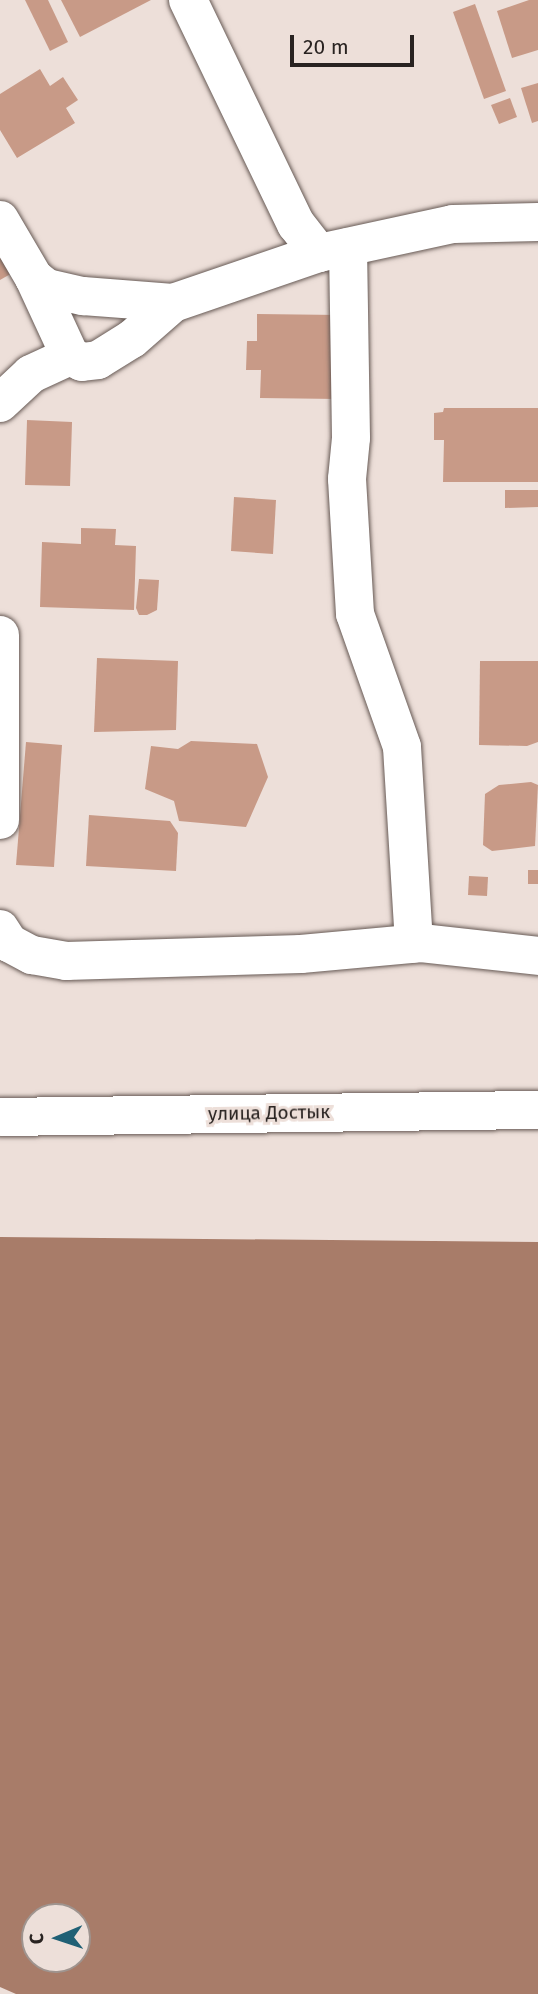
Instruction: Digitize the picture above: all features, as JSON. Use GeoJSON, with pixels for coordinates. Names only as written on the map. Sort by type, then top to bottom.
{"type":"FeatureCollection","features":[{"type":"Feature","properties":{"kind":"street"},"geometry":{"type":"LineString","coordinates":[[188,0],[296,224],[333,250],[351,438],[346,479],[355,614],[402,747],[415,944]]}},
{"type":"Feature","properties":{"kind":"street"},"geometry":{"type":"LineString","coordinates":[[0,220],[34,278],[70,356],[82,362],[98,360],[132,339],[173,303]]}},
{"type":"Feature","properties":{"kind":"street"},"geometry":{"type":"LineString","coordinates":[[34,278],[47,288],[83,296],[173,303],[333,250],[453,224],[538,222]]}},
{"type":"Feature","properties":{"kind":"street"},"geometry":{"type":"LineString","coordinates":[[0,403],[31,374],[70,356]]}},
{"type":"Feature","properties":{"kind":"street"},"geometry":{"type":"LineString","coordinates":[[0,635],[0,820]]}},
{"type":"Feature","properties":{"kind":"street"},"geometry":{"type":"LineString","coordinates":[[0,929],[16,956],[66,961],[301,954],[415,944],[538,956]]}},
{"type":"Feature","properties":{"kind":"street","name":"улица Достык"},"geometry":{"type":"LineString","coordinates":[[0,1117],[538,1110]]}},
{"type":"Feature","properties":{"kind":"shaded area"},"geometry":{"type":"Polygon","coordinates":[[[0,1237],[538,1242],[538,1994],[16,1994],[0,1987],[0,1237]]]}},
{"type":"Feature","properties":{"kind":"building"},"geometry":{"type":"Polygon","coordinates":[[[25,0],[48,0],[68,42],[50,51],[25,0]]]}},
{"type":"Feature","properties":{"kind":"building"},"geometry":{"type":"Polygon","coordinates":[[[61,0],[151,0],[80,37],[61,0]]]}},
{"type":"Feature","properties":{"kind":"building"},"geometry":{"type":"Polygon","coordinates":[[[529,0],[538,0],[538,50],[512,58],[497,11],[529,0]]]}},
{"type":"Feature","properties":{"kind":"building"},"geometry":{"type":"Polygon","coordinates":[[[475,4],[506,91],[484,99],[453,12],[475,4]]]}},
{"type":"Feature","properties":{"kind":"building"},"geometry":{"type":"Polygon","coordinates":[[[40,69],[50,86],[63,77],[78,100],[66,108],[75,123],[17,158],[0,130],[0,94],[40,69]]]}},
{"type":"Feature","properties":{"kind":"building"},"geometry":{"type":"Polygon","coordinates":[[[538,83],[538,121],[532,123],[521,88],[538,83]]]}},
{"type":"Feature","properties":{"kind":"building"},"geometry":{"type":"Polygon","coordinates":[[[510,98],[517,117],[499,124],[491,105],[510,98]]]}},
{"type":"Feature","properties":{"kind":"building"},"geometry":{"type":"Polygon","coordinates":[[[0,249],[14,272],[0,280],[0,249]]]}},
{"type":"Feature","properties":{"kind":"building"},"geometry":{"type":"Polygon","coordinates":[[[257,314],[339,315],[338,399],[260,398],[261,370],[246,370],[247,341],[257,341],[257,314]]]}},
{"type":"Feature","properties":{"kind":"building"},"geometry":{"type":"Polygon","coordinates":[[[444,408],[538,408],[538,482],[443,482],[444,440],[434,440],[434,413],[443,412],[444,408]]]}},
{"type":"Feature","properties":{"kind":"building"},"geometry":{"type":"Polygon","coordinates":[[[27,420],[72,422],[70,486],[25,485],[27,420]]]}},
{"type":"Feature","properties":{"kind":"building"},"geometry":{"type":"Polygon","coordinates":[[[505,490],[538,490],[538,507],[505,508],[505,490]]]}},
{"type":"Feature","properties":{"kind":"building"},"geometry":{"type":"Polygon","coordinates":[[[234,497],[276,500],[273,554],[231,551],[234,497]]]}},
{"type":"Feature","properties":{"kind":"building"},"geometry":{"type":"Polygon","coordinates":[[[81,528],[116,529],[115,545],[136,546],[134,610],[40,607],[42,542],[81,544],[81,528]]]}},
{"type":"Feature","properties":{"kind":"building"},"geometry":{"type":"Polygon","coordinates":[[[139,579],[159,580],[157,610],[147,615],[139,615],[136,608],[139,579]]]}},
{"type":"Feature","properties":{"kind":"building"},"geometry":{"type":"Polygon","coordinates":[[[97,658],[178,661],[176,730],[94,732],[97,658]]]}},
{"type":"Feature","properties":{"kind":"building"},"geometry":{"type":"Polygon","coordinates":[[[480,661],[538,661],[538,742],[527,746],[479,745],[480,661]]]}},
{"type":"Feature","properties":{"kind":"building"},"geometry":{"type":"Polygon","coordinates":[[[191,741],[257,744],[268,777],[246,827],[179,821],[174,801],[145,789],[151,746],[178,749],[191,741]]]}},
{"type":"Feature","properties":{"kind":"building"},"geometry":{"type":"Polygon","coordinates":[[[26,742],[62,745],[54,867],[16,865],[26,742]]]}},
{"type":"Feature","properties":{"kind":"building"},"geometry":{"type":"Polygon","coordinates":[[[531,782],[538,785],[535,846],[492,851],[483,845],[485,794],[499,785],[531,782]]]}},
{"type":"Feature","properties":{"kind":"building"},"geometry":{"type":"Polygon","coordinates":[[[89,815],[170,821],[178,833],[176,871],[86,866],[89,815]]]}},
{"type":"Feature","properties":{"kind":"building"},"geometry":{"type":"Polygon","coordinates":[[[528,870],[538,870],[538,884],[528,884],[528,870]]]}},
{"type":"Feature","properties":{"kind":"building"},"geometry":{"type":"Polygon","coordinates":[[[469,876],[488,877],[487,896],[468,895],[469,876]]]}}]}
